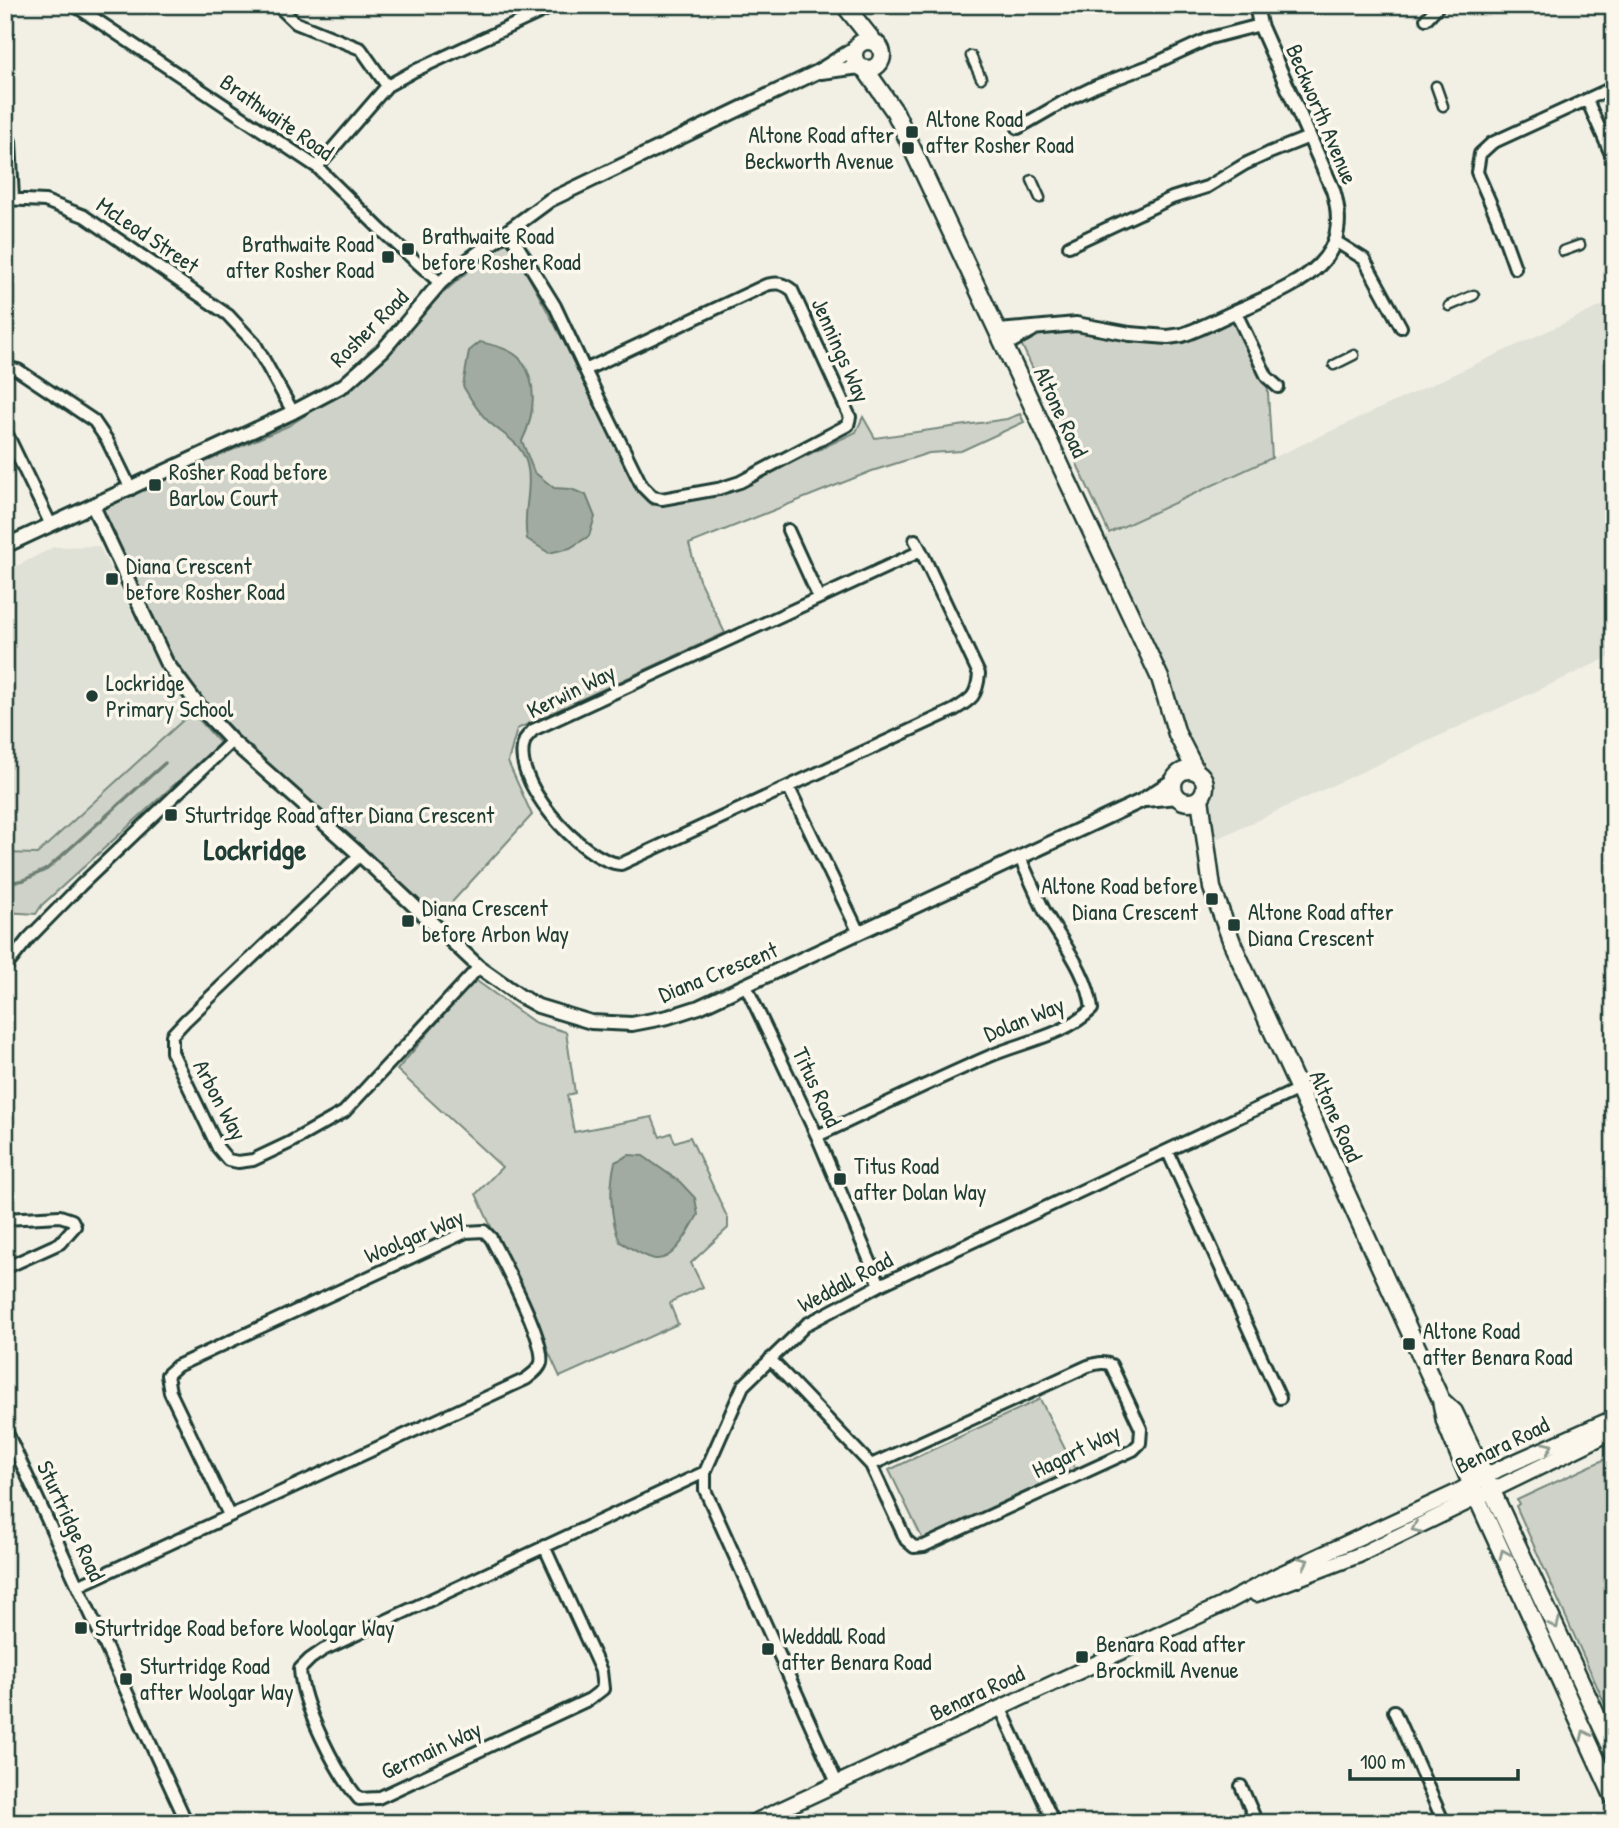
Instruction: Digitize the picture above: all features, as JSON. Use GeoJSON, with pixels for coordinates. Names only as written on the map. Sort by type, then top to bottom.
{"type":"FeatureCollection","features":[{"type":"Feature","properties":{"kind":"main road"},"geometry":{"type":"LineString","coordinates":[[845,6],[881,49],[881,59],[875,67],[862,68],[854,59],[856,47],[845,6]]}},
{"type":"Feature","properties":{"kind":"main road"},"geometry":{"type":"LineString","coordinates":[[856,47],[863,41],[873,41]]}},
{"type":"Feature","properties":{"kind":"main road","name":"Altone Road"},"geometry":{"type":"LineString","coordinates":[[881,59],[895,113]]}},
{"type":"Feature","properties":{"kind":"main road","name":"Altone Road"},"geometry":{"type":"LineString","coordinates":[[862,68],[895,113],[1002,338],[1160,678],[1177,734],[1196,771]]}},
{"type":"Feature","properties":{"kind":"main road","name":"Altone Road"},"geometry":{"type":"LineString","coordinates":[[1175,778],[1177,734]]}},
{"type":"Feature","properties":{"kind":"main road"},"geometry":{"type":"LineString","coordinates":[[1185,770],[1196,771],[1205,783],[1205,788],[1188,799],[1174,788],[1175,778],[1185,770]]}},
{"type":"Feature","properties":{"kind":"main road","name":"Altone Road"},"geometry":{"type":"LineString","coordinates":[[1188,799],[1206,844],[1212,888],[1220,912],[1441,1400],[1454,1412],[1482,1486],[1614,1798]]}},
{"type":"Feature","properties":{"kind":"main road","name":"Benara Road"},"geometry":{"type":"LineString","coordinates":[[1482,1486],[1614,1418]]}},
{"type":"Feature","properties":{"kind":"main road","name":"Benara Road"},"geometry":{"type":"LineString","coordinates":[[752,1823],[1222,1605],[1280,1574],[1453,1493],[1482,1486],[1614,1432]]}},
{"type":"Feature","properties":{"kind":"main road","name":"Altone Road"},"geometry":{"type":"LineString","coordinates":[[1482,1486],[1614,1752]]}},
{"type":"Feature","properties":{"kind":"street","name":"Brathwaite Road"},"geometry":{"type":"LineString","coordinates":[[74,5],[317,167],[440,284]]}},
{"type":"Feature","properties":{"kind":"street"},"geometry":{"type":"LineString","coordinates":[[277,5],[296,23],[361,49],[387,86]]}},
{"type":"Feature","properties":{"kind":"street"},"geometry":{"type":"LineString","coordinates":[[317,167],[387,86],[556,5]]}},
{"type":"Feature","properties":{"kind":"street","name":"Beckworth Avenue"},"geometry":{"type":"LineString","coordinates":[[1002,338],[1033,329],[1076,324],[1130,334],[1168,337],[1195,331],[1309,276],[1329,255],[1340,221],[1338,206],[1260,25],[1256,5]]}},
{"type":"Feature","properties":{"kind":"street"},"geometry":{"type":"LineString","coordinates":[[1426,19],[1439,5]]}},
{"type":"Feature","properties":{"kind":"street"},"geometry":{"type":"LineString","coordinates":[[1018,128],[1096,86],[1149,66],[1210,38],[1260,25]]}},
{"type":"Feature","properties":{"kind":"street","name":"Rosher Road"},"geometry":{"type":"LineString","coordinates":[[5,546],[293,412],[344,384],[383,350],[440,284],[550,200],[817,72],[856,47]]}},
{"type":"Feature","properties":{"kind":"street"},"geometry":{"type":"LineString","coordinates":[[971,56],[981,78]]}},
{"type":"Feature","properties":{"kind":"street","name":"Rosher Road"},"geometry":{"type":"LineString","coordinates":[[817,72],[862,68]]}},
{"type":"Feature","properties":{"kind":"street"},"geometry":{"type":"LineString","coordinates":[[1436,86],[1443,106]]}},
{"type":"Feature","properties":{"kind":"street"},"geometry":{"type":"LineString","coordinates":[[1515,268],[1477,172],[1478,160],[1484,149],[1614,87]]}},
{"type":"Feature","properties":{"kind":"street"},"geometry":{"type":"LineString","coordinates":[[1587,100],[1614,161]]}},
{"type":"Feature","properties":{"kind":"street"},"geometry":{"type":"LineString","coordinates":[[1069,246],[1172,198],[1207,187],[1245,164],[1309,137]]}},
{"type":"Feature","properties":{"kind":"street"},"geometry":{"type":"LineString","coordinates":[[9,198],[10,141]]}},
{"type":"Feature","properties":{"kind":"street"},"geometry":{"type":"LineString","coordinates":[[1032,180],[1040,198]]}},
{"type":"Feature","properties":{"kind":"street","name":"McLeod Street"},"geometry":{"type":"LineString","coordinates":[[9,198],[45,201],[85,216],[228,315],[255,344],[293,412]]}},
{"type":"Feature","properties":{"kind":"street","name":"Jennings Way"},"geometry":{"type":"LineString","coordinates":[[508,230],[555,306],[585,369],[642,486],[653,497],[662,499],[718,489],[740,482],[848,425],[850,417],[792,290],[776,282],[585,369]]}},
{"type":"Feature","properties":{"kind":"street"},"geometry":{"type":"LineString","coordinates":[[1335,241],[1364,260],[1401,327]]}},
{"type":"Feature","properties":{"kind":"street"},"geometry":{"type":"LineString","coordinates":[[1563,251],[1580,245]]}},
{"type":"Feature","properties":{"kind":"street"},"geometry":{"type":"LineString","coordinates":[[1448,306],[1474,295]]}},
{"type":"Feature","properties":{"kind":"street"},"geometry":{"type":"LineString","coordinates":[[1235,311],[1267,377],[1278,387]]}},
{"type":"Feature","properties":{"kind":"street"},"geometry":{"type":"LineString","coordinates":[[1335,365],[1354,355]]}},
{"type":"Feature","properties":{"kind":"street"},"geometry":{"type":"LineString","coordinates":[[5,367],[18,370],[94,421],[107,440],[131,489]]}},
{"type":"Feature","properties":{"kind":"street"},"geometry":{"type":"LineString","coordinates":[[5,430],[51,525]]}},
{"type":"Feature","properties":{"kind":"street","name":"Diana Crescent"},"geometry":{"type":"LineString","coordinates":[[93,506],[166,662],[198,705],[232,741],[360,855],[479,967],[538,1006],[591,1022],[632,1024],[668,1017],[746,986],[1141,801],[1175,778]]}},
{"type":"Feature","properties":{"kind":"street"},"geometry":{"type":"LineString","coordinates":[[788,530],[819,598]]}},
{"type":"Feature","properties":{"kind":"street","name":"Kerwin Way"},"geometry":{"type":"LineString","coordinates":[[915,540],[979,674],[978,688],[971,699],[954,710],[789,788],[621,864],[613,864],[597,855],[566,833],[548,812],[526,768],[525,740],[533,730],[920,551]]}},
{"type":"Feature","properties":{"kind":"street"},"geometry":{"type":"LineString","coordinates":[[5,968],[28,939],[232,741]]}},
{"type":"Feature","properties":{"kind":"street"},"geometry":{"type":"LineString","coordinates":[[789,788],[859,933]]}},
{"type":"Feature","properties":{"kind":"street","name":"Diana Crescent"},"geometry":{"type":"LineString","coordinates":[[1141,801],[1188,799]]}},
{"type":"Feature","properties":{"kind":"street","name":"Arbon Way"},"geometry":{"type":"LineString","coordinates":[[360,855],[172,1035],[172,1052],[218,1148],[228,1160],[253,1160],[344,1112],[479,967]]}},
{"type":"Feature","properties":{"kind":"street","name":"Dolan Way"},"geometry":{"type":"LineString","coordinates":[[817,1136],[991,1055],[1037,1039],[1083,1018],[1092,1009],[1091,997],[1077,966],[1045,911],[1020,858]]}},
{"type":"Feature","properties":{"kind":"street","name":"Titus Road"},"geometry":{"type":"LineString","coordinates":[[746,986],[817,1136],[880,1285]]}},
{"type":"Feature","properties":{"kind":"street","name":"Weddall Road"},"geometry":{"type":"LineString","coordinates":[[705,1472],[743,1386],[807,1324],[880,1285],[1299,1089]]}},
{"type":"Feature","properties":{"kind":"street"},"geometry":{"type":"LineString","coordinates":[[1168,1152],[1280,1398]]}},
{"type":"Feature","properties":{"kind":"street"},"geometry":{"type":"LineString","coordinates":[[5,1219],[60,1216],[72,1220],[75,1226],[60,1243],[5,1268]]}},
{"type":"Feature","properties":{"kind":"street","name":"Woolgar Way"},"geometry":{"type":"LineString","coordinates":[[78,1586],[536,1372],[541,1363],[536,1333],[491,1238],[484,1231],[466,1232],[177,1366],[167,1375],[170,1392],[229,1515]]}},
{"type":"Feature","properties":{"kind":"street","name":"Hagart Way"},"geometry":{"type":"LineString","coordinates":[[770,1359],[871,1465],[906,1540],[914,1547],[924,1546],[1133,1450],[1140,1443],[1141,1430],[1111,1365],[1098,1363],[871,1465]]}},
{"type":"Feature","properties":{"kind":"street","name":"Sturtridge Road"},"geometry":{"type":"LineString","coordinates":[[5,1428],[187,1823]]}},
{"type":"Feature","properties":{"kind":"street"},"geometry":{"type":"LineString","coordinates":[[705,1472],[705,1490],[837,1783]]}},
{"type":"Feature","properties":{"kind":"street","name":"Germain Way"},"geometry":{"type":"LineString","coordinates":[[544,1546],[601,1671],[603,1689],[590,1699],[378,1798],[359,1799],[344,1781],[304,1694],[300,1669],[310,1659],[323,1650],[544,1546],[705,1472]]}},
{"type":"Feature","properties":{"kind":"street"},"geometry":{"type":"LineString","coordinates":[[1000,1707],[1054,1823]]}},
{"type":"Feature","properties":{"kind":"street"},"geometry":{"type":"LineString","coordinates":[[1394,1712],[1444,1823]]}},
{"type":"Feature","properties":{"kind":"street"},"geometry":{"type":"LineString","coordinates":[[1241,1786],[1257,1823]]}},
{"type":"Feature","properties":{"kind":"shaded area"},"geometry":{"type":"Polygon","coordinates":[[[507,237],[580,371],[640,493],[652,505],[730,492],[856,432],[863,417],[875,438],[1007,419],[1020,414],[1024,422],[961,451],[929,453],[872,471],[689,544],[699,580],[725,633],[517,729],[508,762],[532,815],[431,925],[188,693],[94,510],[288,426],[347,389],[442,294],[507,237]]]}},
{"type":"Feature","properties":{"kind":"shaded area"},"geometry":{"type":"Polygon","coordinates":[[[1614,300],[1614,655],[1206,844],[1203,778],[1096,540],[1614,300]]]}},
{"type":"Feature","properties":{"kind":"shaded area"},"geometry":{"type":"Polygon","coordinates":[[[1235,311],[1267,377],[1272,458],[1109,533],[1019,339],[1033,329],[1076,324],[1168,337],[1235,311]]]}},
{"type":"Feature","properties":{"kind":"shaded area"},"geometry":{"type":"Polygon","coordinates":[[[480,342],[513,353],[527,369],[533,400],[522,441],[534,472],[554,488],[571,489],[586,495],[595,517],[589,536],[570,548],[549,553],[527,539],[529,478],[526,460],[513,441],[480,413],[463,386],[469,351],[480,342]]]}},
{"type":"Feature","properties":{"kind":"shaded area","name":"Lockridge Primary School"},"geometry":{"type":"Polygon","coordinates":[[[99,546],[165,679],[192,712],[37,854],[5,853],[5,572],[54,547],[99,546]]]}},
{"type":"Feature","properties":{"kind":"shaded area"},"geometry":{"type":"Polygon","coordinates":[[[192,712],[220,743],[42,905],[36,914],[5,912],[5,853],[37,854],[192,712]]]}},
{"type":"Feature","properties":{"kind":"shaded area"},"geometry":{"type":"Polygon","coordinates":[[[474,979],[534,1022],[566,1032],[575,1093],[567,1095],[574,1132],[652,1117],[660,1137],[671,1133],[675,1142],[690,1137],[728,1219],[728,1228],[691,1263],[703,1287],[670,1304],[678,1324],[560,1377],[476,1194],[502,1167],[397,1070],[474,979]]]}},
{"type":"Feature","properties":{"kind":"shaded area"},"geometry":{"type":"Polygon","coordinates":[[[629,1155],[643,1156],[680,1182],[695,1198],[698,1215],[681,1243],[663,1258],[656,1259],[638,1252],[620,1242],[617,1233],[611,1192],[613,1172],[615,1162],[629,1155]]]}},
{"type":"Feature","properties":{"kind":"shaded area"},"geometry":{"type":"Polygon","coordinates":[[[1040,1399],[1076,1471],[924,1542],[889,1470],[1040,1399]]]}},
{"type":"Feature","properties":{"kind":"shaded area"},"geometry":{"type":"Polygon","coordinates":[[[1614,1455],[1614,1724],[1516,1506],[1519,1504],[1517,1500],[1614,1455]]]}},
{"type":"Feature","properties":{"kind":"waterway"},"geometry":{"type":"LineString","coordinates":[[5,884],[24,880],[47,869],[165,763]]}},
{"type":"Feature","properties":{"kind":"place","name":"Altone Road after Rosher Road"},"geometry":{"type":"Point","coordinates":[912,132]}},
{"type":"Feature","properties":{"kind":"place","name":"Altone Road after Beckworth Avenue"},"geometry":{"type":"Point","coordinates":[908,148]}},
{"type":"Feature","properties":{"kind":"place","name":"Brathwaite Road before Rosher Road"},"geometry":{"type":"Point","coordinates":[408,249]}},
{"type":"Feature","properties":{"kind":"place","name":"Brathwaite Road after Rosher Road"},"geometry":{"type":"Point","coordinates":[388,257]}},
{"type":"Feature","properties":{"kind":"place","name":"Rosher Road before Barlow Court"},"geometry":{"type":"Point","coordinates":[155,485]}},
{"type":"Feature","properties":{"kind":"place","name":"Diana Crescent before Rosher Road"},"geometry":{"type":"Point","coordinates":[112,579]}},
{"type":"Feature","properties":{"kind":"place","name":"Lockridge Primary School"},"geometry":{"type":"Point","coordinates":[92,696]}},
{"type":"Feature","properties":{"kind":"place","name":"Sturtridge Road after Diana Crescent"},"geometry":{"type":"Point","coordinates":[171,815]}},
{"type":"Feature","properties":{"kind":"place","name":"Altone Road before Diana Crescent"},"geometry":{"type":"Point","coordinates":[1212,899]}},
{"type":"Feature","properties":{"kind":"place","name":"Diana Crescent before Arbon Way"},"geometry":{"type":"Point","coordinates":[408,921]}},
{"type":"Feature","properties":{"kind":"place","name":"Altone Road after Diana Crescent"},"geometry":{"type":"Point","coordinates":[1234,925]}},
{"type":"Feature","properties":{"kind":"place","name":"Titus Road after Dolan Way"},"geometry":{"type":"Point","coordinates":[840,1179]}},
{"type":"Feature","properties":{"kind":"place","name":"Altone Road after Benara Road"},"geometry":{"type":"Point","coordinates":[1409,1344]}},
{"type":"Feature","properties":{"kind":"place","name":"Sturtridge Road before Woolgar Way"},"geometry":{"type":"Point","coordinates":[81,1628]}},
{"type":"Feature","properties":{"kind":"place","name":"Weddall Road after Benara Road"},"geometry":{"type":"Point","coordinates":[768,1649]}},
{"type":"Feature","properties":{"kind":"place","name":"Benara Road after Brockmill Avenue"},"geometry":{"type":"Point","coordinates":[1082,1657]}},
{"type":"Feature","properties":{"kind":"place","name":"Sturtridge Road after Woolgar Way"},"geometry":{"type":"Point","coordinates":[126,1679]}},
{"type":"Feature","properties":{"kind":"district","name":"Lockridge"},"geometry":{"type":"Point","coordinates":[255,850]}}]}
